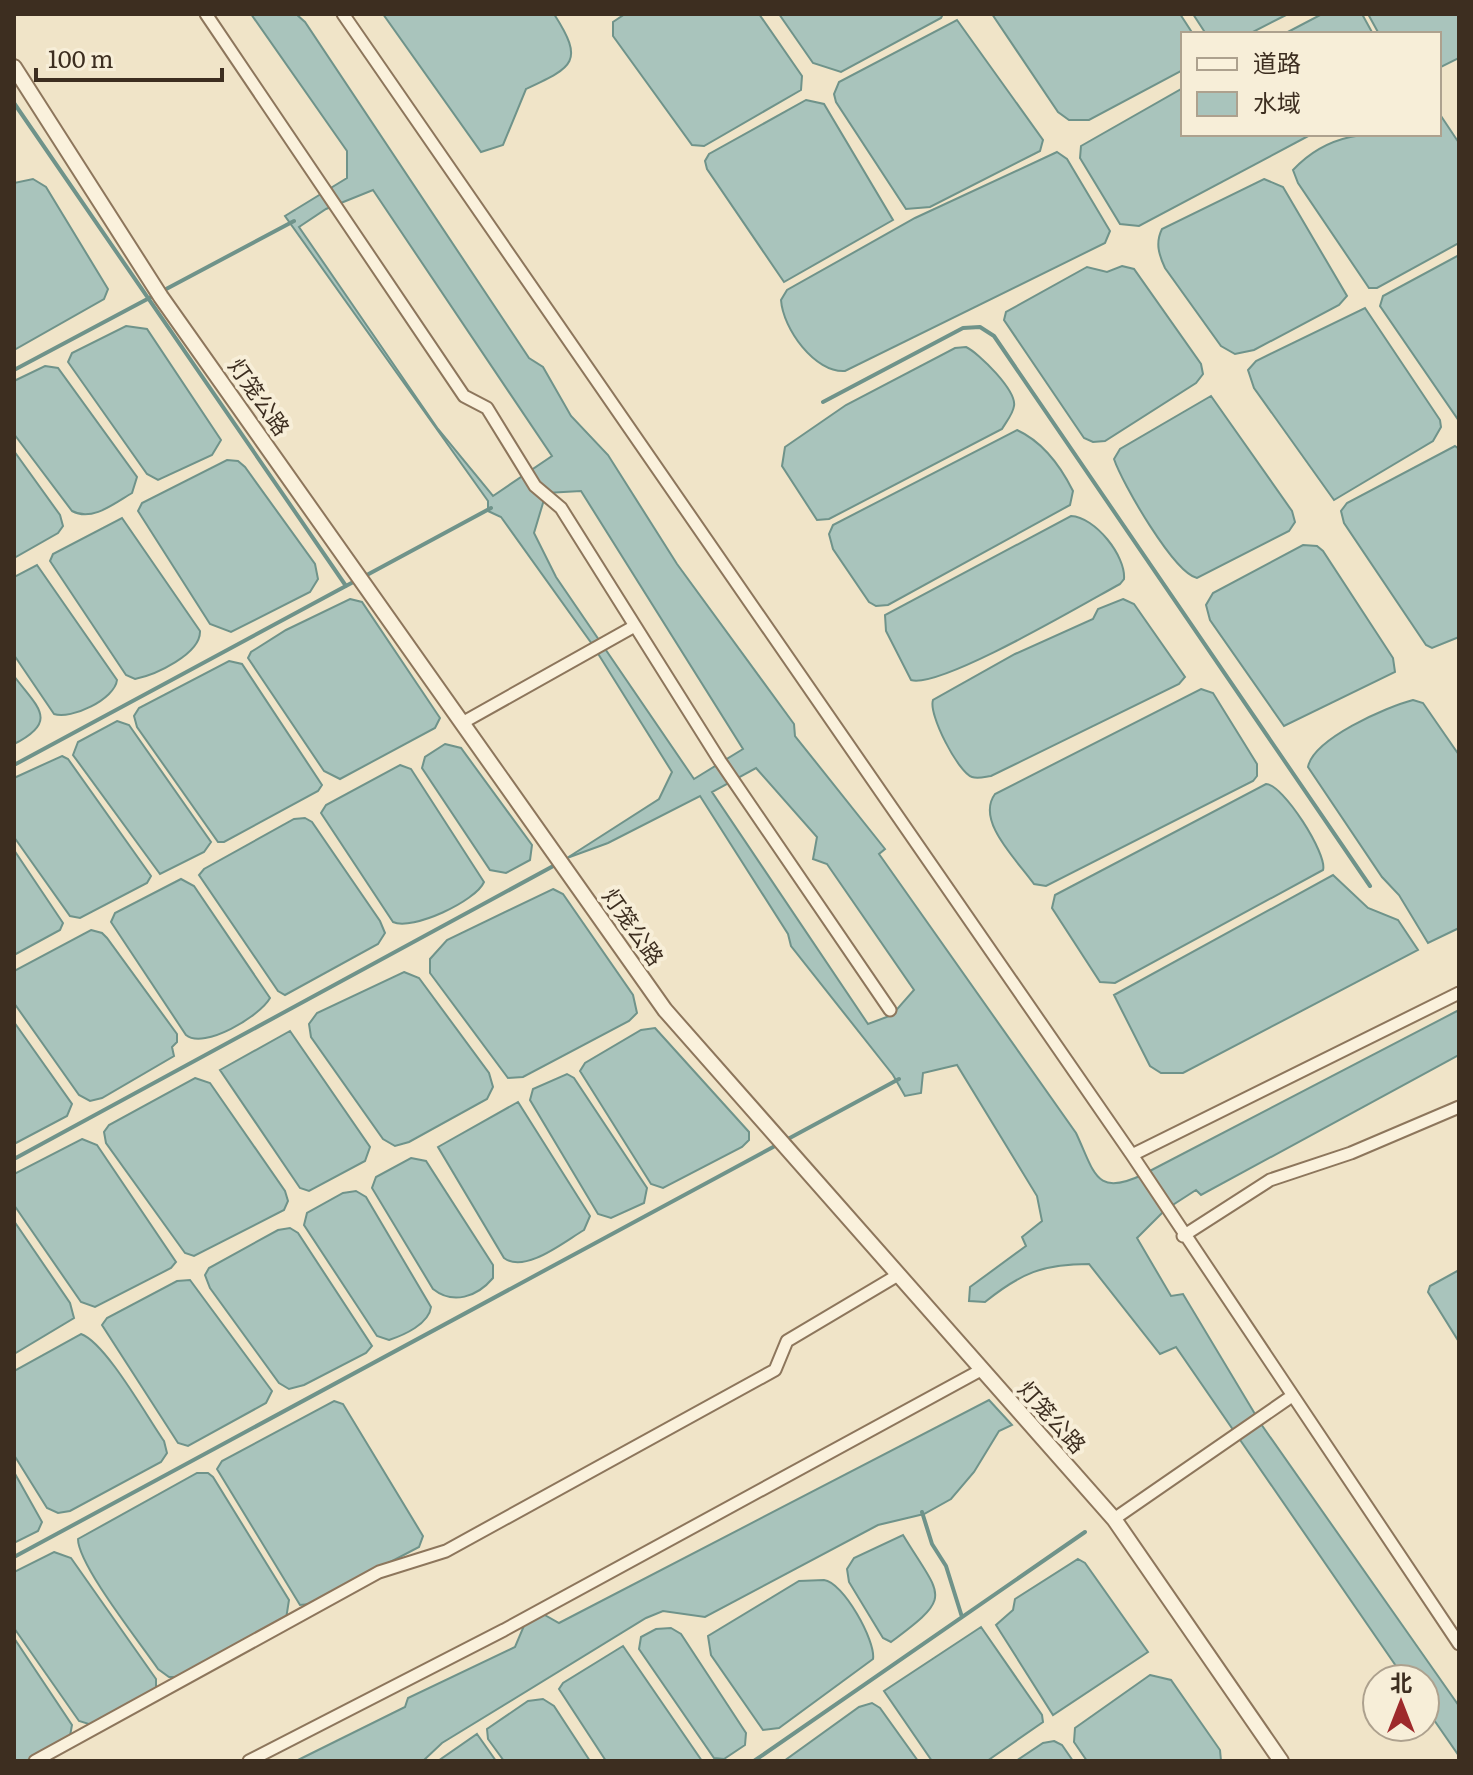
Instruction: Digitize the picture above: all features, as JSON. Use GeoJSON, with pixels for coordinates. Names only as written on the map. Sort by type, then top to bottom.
{"type":"FeatureCollection","features":[{"type":"Feature","properties":{"kind":"street"},"geometry":{"type":"LineString","coordinates":[[206,14],[464,396],[487,408],[535,486],[561,508],[720,761],[890,1010]]}},
{"type":"Feature","properties":{"kind":"street"},"geometry":{"type":"LineString","coordinates":[[343,14],[1132,1155],[1183,1236],[1459,1644]]}},
{"type":"Feature","properties":{"kind":"street","name":"灯笼公路"},"geometry":{"type":"LineString","coordinates":[[14,67],[158,291],[665,1010],[1114,1519],[1281,1761]]}},
{"type":"Feature","properties":{"kind":"street"},"geometry":{"type":"LineString","coordinates":[[462,723],[633,627]]}},
{"type":"Feature","properties":{"kind":"street"},"geometry":{"type":"LineString","coordinates":[[1132,1155],[1459,993]]}},
{"type":"Feature","properties":{"kind":"street"},"geometry":{"type":"LineString","coordinates":[[1183,1236],[1270,1180],[1351,1153],[1459,1107]]}},
{"type":"Feature","properties":{"kind":"street"},"geometry":{"type":"LineString","coordinates":[[35,1761],[379,1572],[446,1551],[775,1370],[787,1341],[898,1275]]}},
{"type":"Feature","properties":{"kind":"street"},"geometry":{"type":"LineString","coordinates":[[249,1761],[504,1630],[981,1370]]}},
{"type":"Feature","properties":{"kind":"street"},"geometry":{"type":"LineString","coordinates":[[1114,1519],[1292,1396]]}},
{"type":"Feature","properties":{"kind":"water"},"geometry":{"type":"Polygon","coordinates":[[[251,14],[296,14],[305,22],[529,358],[543,367],[571,416],[608,455],[677,564],[794,724],[795,736],[885,849],[879,854],[1076,1133],[1099,1178],[1115,1183],[1144,1174],[1459,1010],[1459,1055],[1201,1195],[1196,1190],[1165,1210],[1137,1238],[1171,1296],[1183,1294],[1261,1424],[1429,1663],[1394,1663],[1176,1347],[1160,1354],[1089,1264],[1045,1268],[1022,1277],[985,1302],[969,1301],[970,1287],[1026,1246],[1022,1237],[1042,1221],[1037,1196],[957,1065],[923,1073],[921,1093],[905,1096],[893,1075],[791,946],[788,934],[700,796],[608,843],[567,858],[659,799],[672,772],[592,644],[501,517],[488,511],[488,501],[285,216],[347,178],[347,151],[251,14]],[[373,190],[326,209],[299,227],[438,429],[493,496],[552,456],[373,190]],[[581,491],[546,493],[534,533],[556,577],[694,779],[743,749],[581,491]],[[756,768],[712,792],[868,1024],[892,1015],[914,990],[827,864],[813,859],[817,837],[756,768]]]}},
{"type":"Feature","properties":{"kind":"water"},"geometry":{"type":"Polygon","coordinates":[[[383,14],[554,14],[564,30],[571,53],[564,68],[526,89],[503,145],[481,152],[383,14]]]}},
{"type":"Feature","properties":{"kind":"water"},"geometry":{"type":"Polygon","coordinates":[[[625,14],[759,14],[802,76],[801,90],[704,146],[692,145],[613,36],[613,22],[625,14]]]}},
{"type":"Feature","properties":{"kind":"water"},"geometry":{"type":"Polygon","coordinates":[[[779,14],[943,14],[941,18],[841,72],[813,63],[779,14]]]}},
{"type":"Feature","properties":{"kind":"water"},"geometry":{"type":"Polygon","coordinates":[[[992,14],[1180,14],[1192,32],[1181,32],[1181,71],[1089,120],[1069,120],[1058,112],[992,14]]]}},
{"type":"Feature","properties":{"kind":"water"},"geometry":{"type":"Polygon","coordinates":[[[1193,14],[1288,14],[1253,32],[1205,32],[1193,14]]]}},
{"type":"Feature","properties":{"kind":"water"},"geometry":{"type":"Polygon","coordinates":[[[1322,14],[1362,14],[1372,32],[1288,32],[1322,14]]]}},
{"type":"Feature","properties":{"kind":"water"},"geometry":{"type":"Polygon","coordinates":[[[1368,14],[1459,14],[1459,58],[1441,67],[1441,32],[1378,32],[1368,14]]]}},
{"type":"Feature","properties":{"kind":"water"},"geometry":{"type":"Polygon","coordinates":[[[957,20],[1043,140],[1040,151],[930,207],[906,209],[836,102],[834,94],[839,82],[957,20]]]}},
{"type":"Feature","properties":{"kind":"water"},"geometry":{"type":"Polygon","coordinates":[[[1181,89],[1181,136],[1308,136],[1139,226],[1120,224],[1080,158],[1081,146],[1181,89]]]}},
{"type":"Feature","properties":{"kind":"water"},"geometry":{"type":"Polygon","coordinates":[[[806,100],[824,104],[893,220],[784,282],[707,169],[705,161],[709,154],[806,100]]]}},
{"type":"Feature","properties":{"kind":"water"},"geometry":{"type":"Polygon","coordinates":[[[1441,116],[1459,143],[1459,243],[1377,288],[1369,288],[1298,183],[1293,170],[1326,145],[1356,136],[1441,136],[1441,116]]]}},
{"type":"Feature","properties":{"kind":"water"},"geometry":{"type":"Polygon","coordinates":[[[1057,152],[1067,159],[1110,231],[1105,243],[845,371],[823,365],[802,347],[783,311],[781,300],[787,290],[915,218],[1057,152]]]}},
{"type":"Feature","properties":{"kind":"water"},"geometry":{"type":"Polygon","coordinates":[[[33,179],[46,187],[108,289],[104,299],[14,350],[14,183],[33,179]]]}},
{"type":"Feature","properties":{"kind":"water"},"geometry":{"type":"Polygon","coordinates":[[[1264,179],[1283,187],[1347,296],[1339,305],[1254,350],[1235,354],[1221,346],[1165,268],[1158,244],[1162,229],[1264,179]]]}},
{"type":"Feature","properties":{"kind":"water"},"geometry":{"type":"Polygon","coordinates":[[[1459,255],[1459,421],[1380,306],[1383,296],[1459,255]]]}},
{"type":"Feature","properties":{"kind":"water"},"geometry":{"type":"Polygon","coordinates":[[[1122,266],[1134,269],[1201,364],[1203,374],[1196,383],[1105,441],[1093,442],[1084,438],[1004,320],[1006,312],[1087,267],[1107,272],[1122,266]]]}},
{"type":"Feature","properties":{"kind":"water"},"geometry":{"type":"Polygon","coordinates":[[[1365,308],[1440,420],[1441,427],[1433,441],[1334,500],[1254,388],[1248,370],[1256,361],[1365,308]]]}},
{"type":"Feature","properties":{"kind":"water"},"geometry":{"type":"Polygon","coordinates":[[[126,326],[147,329],[221,440],[212,455],[158,480],[147,474],[68,362],[72,353],[126,326]]]}},
{"type":"Feature","properties":{"kind":"water"},"geometry":{"type":"Polygon","coordinates":[[[966,347],[996,373],[1010,391],[1014,406],[1002,429],[829,519],[817,520],[782,466],[785,447],[846,405],[955,348],[966,347]]]}},
{"type":"Feature","properties":{"kind":"water"},"geometry":{"type":"Polygon","coordinates":[[[45,366],[58,368],[137,477],[132,493],[95,513],[72,511],[14,434],[14,381],[45,366]]]}},
{"type":"Feature","properties":{"kind":"water"},"geometry":{"type":"Polygon","coordinates":[[[1211,396],[1292,511],[1295,522],[1289,531],[1197,578],[1175,561],[1163,544],[1127,487],[1114,459],[1120,449],[1211,396]]]}},
{"type":"Feature","properties":{"kind":"water"},"geometry":{"type":"Polygon","coordinates":[[[1017,430],[1035,441],[1056,463],[1073,491],[1070,505],[888,605],[876,606],[869,602],[833,549],[829,534],[833,525],[1017,430]]]}},
{"type":"Feature","properties":{"kind":"water"},"geometry":{"type":"Polygon","coordinates":[[[1455,446],[1459,449],[1459,637],[1432,648],[1426,645],[1344,523],[1341,511],[1347,503],[1455,446]]]}},
{"type":"Feature","properties":{"kind":"water"},"geometry":{"type":"Polygon","coordinates":[[[14,451],[60,515],[63,526],[58,533],[14,558],[14,451]]]}},
{"type":"Feature","properties":{"kind":"water"},"geometry":{"type":"Polygon","coordinates":[[[227,460],[238,461],[245,467],[315,564],[318,579],[310,592],[231,632],[210,624],[138,511],[142,503],[227,460]]]}},
{"type":"Feature","properties":{"kind":"water"},"geometry":{"type":"Polygon","coordinates":[[[1071,516],[1090,523],[1107,539],[1123,570],[1124,579],[1120,584],[981,659],[927,679],[911,680],[886,631],[885,615],[1071,516]]]}},
{"type":"Feature","properties":{"kind":"water"},"geometry":{"type":"Polygon","coordinates":[[[122,518],[200,631],[193,648],[185,655],[165,668],[135,679],[126,675],[50,561],[53,554],[122,518]]]}},
{"type":"Feature","properties":{"kind":"water"},"geometry":{"type":"Polygon","coordinates":[[[1303,545],[1317,546],[1323,551],[1393,658],[1395,672],[1284,726],[1210,620],[1206,605],[1213,593],[1303,545]]]}},
{"type":"Feature","properties":{"kind":"water"},"geometry":{"type":"Polygon","coordinates":[[[37,565],[117,680],[101,701],[71,714],[54,714],[14,655],[14,577],[37,565]]]}},
{"type":"Feature","properties":{"kind":"water"},"geometry":{"type":"Polygon","coordinates":[[[350,599],[362,602],[440,718],[435,728],[340,779],[324,771],[248,658],[251,652],[286,630],[350,599]]]}},
{"type":"Feature","properties":{"kind":"water"},"geometry":{"type":"Polygon","coordinates":[[[1123,599],[1134,604],[1185,677],[1179,684],[991,776],[974,778],[966,773],[939,729],[933,700],[1015,654],[1093,619],[1098,609],[1123,599]]]}},
{"type":"Feature","properties":{"kind":"water"},"geometry":{"type":"Polygon","coordinates":[[[229,661],[242,664],[322,785],[318,791],[224,842],[218,842],[137,727],[134,716],[139,708],[229,661]]]}},
{"type":"Feature","properties":{"kind":"water"},"geometry":{"type":"Polygon","coordinates":[[[14,676],[36,705],[40,721],[28,736],[14,744],[14,676]]]}},
{"type":"Feature","properties":{"kind":"water"},"geometry":{"type":"Polygon","coordinates":[[[1201,689],[1213,693],[1257,764],[1257,776],[1253,781],[1046,886],[1034,884],[994,828],[990,805],[995,794],[1201,689]]]}},
{"type":"Feature","properties":{"kind":"water"},"geometry":{"type":"Polygon","coordinates":[[[1413,700],[1423,703],[1459,755],[1459,928],[1428,943],[1399,895],[1382,877],[1308,767],[1313,756],[1336,735],[1386,709],[1413,700]]]}},
{"type":"Feature","properties":{"kind":"water"},"geometry":{"type":"Polygon","coordinates":[[[117,721],[129,725],[211,842],[204,852],[160,874],[73,755],[78,742],[117,721]]]}},
{"type":"Feature","properties":{"kind":"water"},"geometry":{"type":"Polygon","coordinates":[[[445,744],[461,748],[532,845],[530,860],[506,873],[490,870],[422,768],[425,757],[445,744]]]}},
{"type":"Feature","properties":{"kind":"water"},"geometry":{"type":"Polygon","coordinates":[[[62,756],[68,759],[151,876],[147,883],[80,918],[70,916],[14,837],[14,778],[62,756]]]}},
{"type":"Feature","properties":{"kind":"water"},"geometry":{"type":"Polygon","coordinates":[[[400,765],[411,769],[484,882],[479,890],[457,905],[428,918],[402,924],[393,922],[321,813],[326,805],[400,765]]]}},
{"type":"Feature","properties":{"kind":"water"},"geometry":{"type":"Polygon","coordinates":[[[1266,784],[1283,795],[1303,821],[1319,850],[1323,870],[1115,983],[1100,982],[1052,908],[1055,895],[1266,784]]]}},
{"type":"Feature","properties":{"kind":"water"},"geometry":{"type":"Polygon","coordinates":[[[305,818],[312,822],[380,921],[385,933],[378,944],[285,995],[278,991],[199,875],[204,869],[294,819],[305,818]]]}},
{"type":"Feature","properties":{"kind":"water"},"geometry":{"type":"Polygon","coordinates":[[[14,850],[63,923],[60,930],[14,955],[14,850]]]}},
{"type":"Feature","properties":{"kind":"water"},"geometry":{"type":"Polygon","coordinates":[[[1333,875],[1368,908],[1398,920],[1418,950],[1183,1073],[1161,1073],[1150,1066],[1114,995],[1333,875]]]}},
{"type":"Feature","properties":{"kind":"water"},"geometry":{"type":"Polygon","coordinates":[[[181,879],[194,886],[270,998],[244,1022],[205,1038],[186,1035],[111,922],[115,913],[181,879]]]}},
{"type":"Feature","properties":{"kind":"water"},"geometry":{"type":"Polygon","coordinates":[[[553,889],[563,894],[633,995],[637,1013],[629,1021],[523,1077],[508,1078],[430,973],[430,959],[447,940],[553,889]]]}},
{"type":"Feature","properties":{"kind":"water"},"geometry":{"type":"Polygon","coordinates":[[[91,930],[107,938],[177,1034],[177,1042],[172,1047],[174,1056],[102,1098],[90,1101],[79,1095],[14,1003],[14,971],[91,930]]]}},
{"type":"Feature","properties":{"kind":"water"},"geometry":{"type":"Polygon","coordinates":[[[404,972],[419,978],[489,1073],[493,1087],[487,1099],[409,1142],[395,1146],[383,1139],[311,1037],[309,1024],[317,1013],[404,972]]]}},
{"type":"Feature","properties":{"kind":"water"},"geometry":{"type":"Polygon","coordinates":[[[14,1022],[72,1104],[67,1116],[14,1144],[14,1022]]]}},
{"type":"Feature","properties":{"kind":"water"},"geometry":{"type":"Polygon","coordinates":[[[655,1028],[749,1132],[749,1140],[742,1147],[663,1188],[651,1184],[580,1071],[585,1063],[641,1030],[655,1028]]]}},
{"type":"Feature","properties":{"kind":"water"},"geometry":{"type":"Polygon","coordinates":[[[290,1031],[370,1147],[365,1161],[309,1191],[300,1188],[220,1070],[290,1031]]]}},
{"type":"Feature","properties":{"kind":"water"},"geometry":{"type":"Polygon","coordinates":[[[567,1074],[574,1078],[647,1188],[644,1203],[611,1218],[598,1214],[530,1100],[533,1089],[567,1074]]]}},
{"type":"Feature","properties":{"kind":"water"},"geometry":{"type":"Polygon","coordinates":[[[195,1078],[210,1083],[285,1191],[288,1201],[284,1210],[194,1256],[185,1253],[106,1143],[104,1132],[109,1125],[195,1078]]]}},
{"type":"Feature","properties":{"kind":"water"},"geometry":{"type":"Polygon","coordinates":[[[518,1102],[590,1216],[584,1230],[545,1254],[523,1262],[513,1262],[504,1258],[438,1147],[518,1102]]]}},
{"type":"Feature","properties":{"kind":"water"},"geometry":{"type":"Polygon","coordinates":[[[82,1139],[97,1145],[176,1262],[171,1268],[95,1307],[81,1302],[14,1205],[14,1174],[82,1139]]]}},
{"type":"Feature","properties":{"kind":"water"},"geometry":{"type":"Polygon","coordinates":[[[411,1158],[426,1161],[493,1265],[493,1278],[472,1294],[449,1297],[433,1289],[372,1188],[376,1177],[411,1158]]]}},
{"type":"Feature","properties":{"kind":"water"},"geometry":{"type":"Polygon","coordinates":[[[356,1191],[366,1197],[431,1307],[421,1324],[389,1340],[377,1336],[304,1225],[307,1213],[343,1193],[356,1191]]]}},
{"type":"Feature","properties":{"kind":"water"},"geometry":{"type":"Polygon","coordinates":[[[14,1221],[70,1303],[74,1318],[14,1354],[14,1221]]]}},
{"type":"Feature","properties":{"kind":"water"},"geometry":{"type":"Polygon","coordinates":[[[290,1228],[298,1233],[372,1346],[366,1353],[304,1385],[289,1389],[279,1383],[210,1288],[205,1275],[209,1268],[278,1230],[290,1228]]]}},
{"type":"Feature","properties":{"kind":"water"},"geometry":{"type":"Polygon","coordinates":[[[1459,1270],[1459,1342],[1428,1292],[1430,1286],[1459,1270]]]}},
{"type":"Feature","properties":{"kind":"water"},"geometry":{"type":"Polygon","coordinates":[[[190,1280],[272,1391],[266,1403],[188,1446],[178,1443],[102,1325],[107,1318],[177,1281],[190,1280]]]}},
{"type":"Feature","properties":{"kind":"water"},"geometry":{"type":"Polygon","coordinates":[[[81,1334],[91,1340],[114,1365],[164,1441],[167,1453],[161,1462],[70,1511],[58,1513],[47,1508],[14,1455],[14,1371],[81,1334]]]}},
{"type":"Feature","properties":{"kind":"water"},"geometry":{"type":"Polygon","coordinates":[[[989,1400],[1012,1425],[999,1431],[974,1472],[951,1499],[924,1514],[878,1525],[705,1617],[663,1611],[646,1618],[442,1743],[423,1761],[296,1761],[405,1707],[408,1698],[515,1647],[526,1621],[543,1614],[559,1623],[989,1400]]]}},
{"type":"Feature","properties":{"kind":"water"},"geometry":{"type":"Polygon","coordinates":[[[334,1401],[343,1404],[423,1536],[419,1547],[310,1604],[300,1605],[217,1469],[222,1461],[334,1401]]]}},
{"type":"Feature","properties":{"kind":"water"},"geometry":{"type":"Polygon","coordinates":[[[14,1472],[42,1522],[38,1531],[14,1543],[14,1472]]]}},
{"type":"Feature","properties":{"kind":"water"},"geometry":{"type":"Polygon","coordinates":[[[197,1473],[208,1473],[213,1477],[289,1600],[286,1619],[176,1677],[169,1677],[158,1669],[112,1604],[88,1567],[78,1539],[197,1473]]]}},
{"type":"Feature","properties":{"kind":"water"},"geometry":{"type":"Polygon","coordinates":[[[903,1535],[933,1585],[935,1595],[933,1604],[925,1614],[891,1642],[883,1638],[849,1582],[847,1569],[854,1558],[903,1535]]]}},
{"type":"Feature","properties":{"kind":"water"},"geometry":{"type":"Polygon","coordinates":[[[54,1552],[71,1558],[156,1679],[156,1690],[92,1725],[79,1721],[14,1628],[14,1572],[54,1552]]]}},
{"type":"Feature","properties":{"kind":"water"},"geometry":{"type":"Polygon","coordinates":[[[1078,1559],[1085,1563],[1148,1652],[1053,1715],[996,1625],[1013,1610],[1015,1599],[1078,1559]]]}},
{"type":"Feature","properties":{"kind":"water"},"geometry":{"type":"Polygon","coordinates":[[[824,1580],[832,1583],[849,1601],[869,1639],[873,1659],[779,1728],[763,1730],[711,1655],[708,1636],[799,1581],[824,1580]]]}},
{"type":"Feature","properties":{"kind":"water"},"geometry":{"type":"Polygon","coordinates":[[[981,1627],[1042,1715],[1043,1722],[987,1761],[932,1761],[884,1691],[981,1627]]]}},
{"type":"Feature","properties":{"kind":"water"},"geometry":{"type":"Polygon","coordinates":[[[671,1628],[681,1634],[746,1733],[745,1745],[724,1759],[714,1758],[639,1649],[641,1637],[656,1629],[671,1628]]]}},
{"type":"Feature","properties":{"kind":"water"},"geometry":{"type":"Polygon","coordinates":[[[14,1638],[72,1725],[70,1736],[31,1761],[14,1761],[14,1638]]]}},
{"type":"Feature","properties":{"kind":"water"},"geometry":{"type":"Polygon","coordinates":[[[623,1646],[702,1761],[606,1761],[559,1689],[563,1683],[623,1646]]]}},
{"type":"Feature","properties":{"kind":"water"},"geometry":{"type":"Polygon","coordinates":[[[1150,1675],[1171,1680],[1220,1750],[1221,1761],[1087,1761],[1074,1742],[1075,1728],[1150,1675]]]}},
{"type":"Feature","properties":{"kind":"water"},"geometry":{"type":"Polygon","coordinates":[[[1441,1680],[1459,1706],[1459,1756],[1441,1730],[1441,1680]]]}},
{"type":"Feature","properties":{"kind":"water"},"geometry":{"type":"Polygon","coordinates":[[[543,1699],[554,1706],[590,1761],[504,1761],[488,1739],[487,1729],[528,1701],[543,1699]]]}},
{"type":"Feature","properties":{"kind":"water"},"geometry":{"type":"Polygon","coordinates":[[[872,1703],[880,1708],[918,1761],[784,1761],[859,1707],[872,1703]]]}},
{"type":"Feature","properties":{"kind":"water"},"geometry":{"type":"Polygon","coordinates":[[[477,1734],[496,1761],[438,1761],[477,1734]]]}},
{"type":"Feature","properties":{"kind":"water"},"geometry":{"type":"Polygon","coordinates":[[[1054,1741],[1062,1745],[1073,1761],[1016,1761],[1043,1743],[1054,1741]]]}},
{"type":"Feature","properties":{"kind":"waterway"},"geometry":{"type":"LineString","coordinates":[[14,103],[346,586]]}},
{"type":"Feature","properties":{"kind":"waterway"},"geometry":{"type":"LineString","coordinates":[[14,370],[294,221]]}},
{"type":"Feature","properties":{"kind":"waterway"},"geometry":{"type":"LineString","coordinates":[[823,402],[963,328],[980,327],[994,336],[1370,886]]}},
{"type":"Feature","properties":{"kind":"waterway"},"geometry":{"type":"LineString","coordinates":[[365,576],[491,508]]}},
{"type":"Feature","properties":{"kind":"waterway"},"geometry":{"type":"LineString","coordinates":[[14,765],[357,580]]}},
{"type":"Feature","properties":{"kind":"waterway"},"geometry":{"type":"LineString","coordinates":[[14,1159],[557,864]]}},
{"type":"Feature","properties":{"kind":"waterway"},"geometry":{"type":"LineString","coordinates":[[14,1557],[899,1079]]}},
{"type":"Feature","properties":{"kind":"waterway"},"geometry":{"type":"LineString","coordinates":[[922,1512],[932,1544],[946,1566],[962,1617]]}},
{"type":"Feature","properties":{"kind":"waterway"},"geometry":{"type":"LineString","coordinates":[[754,1761],[1085,1532]]}}]}
